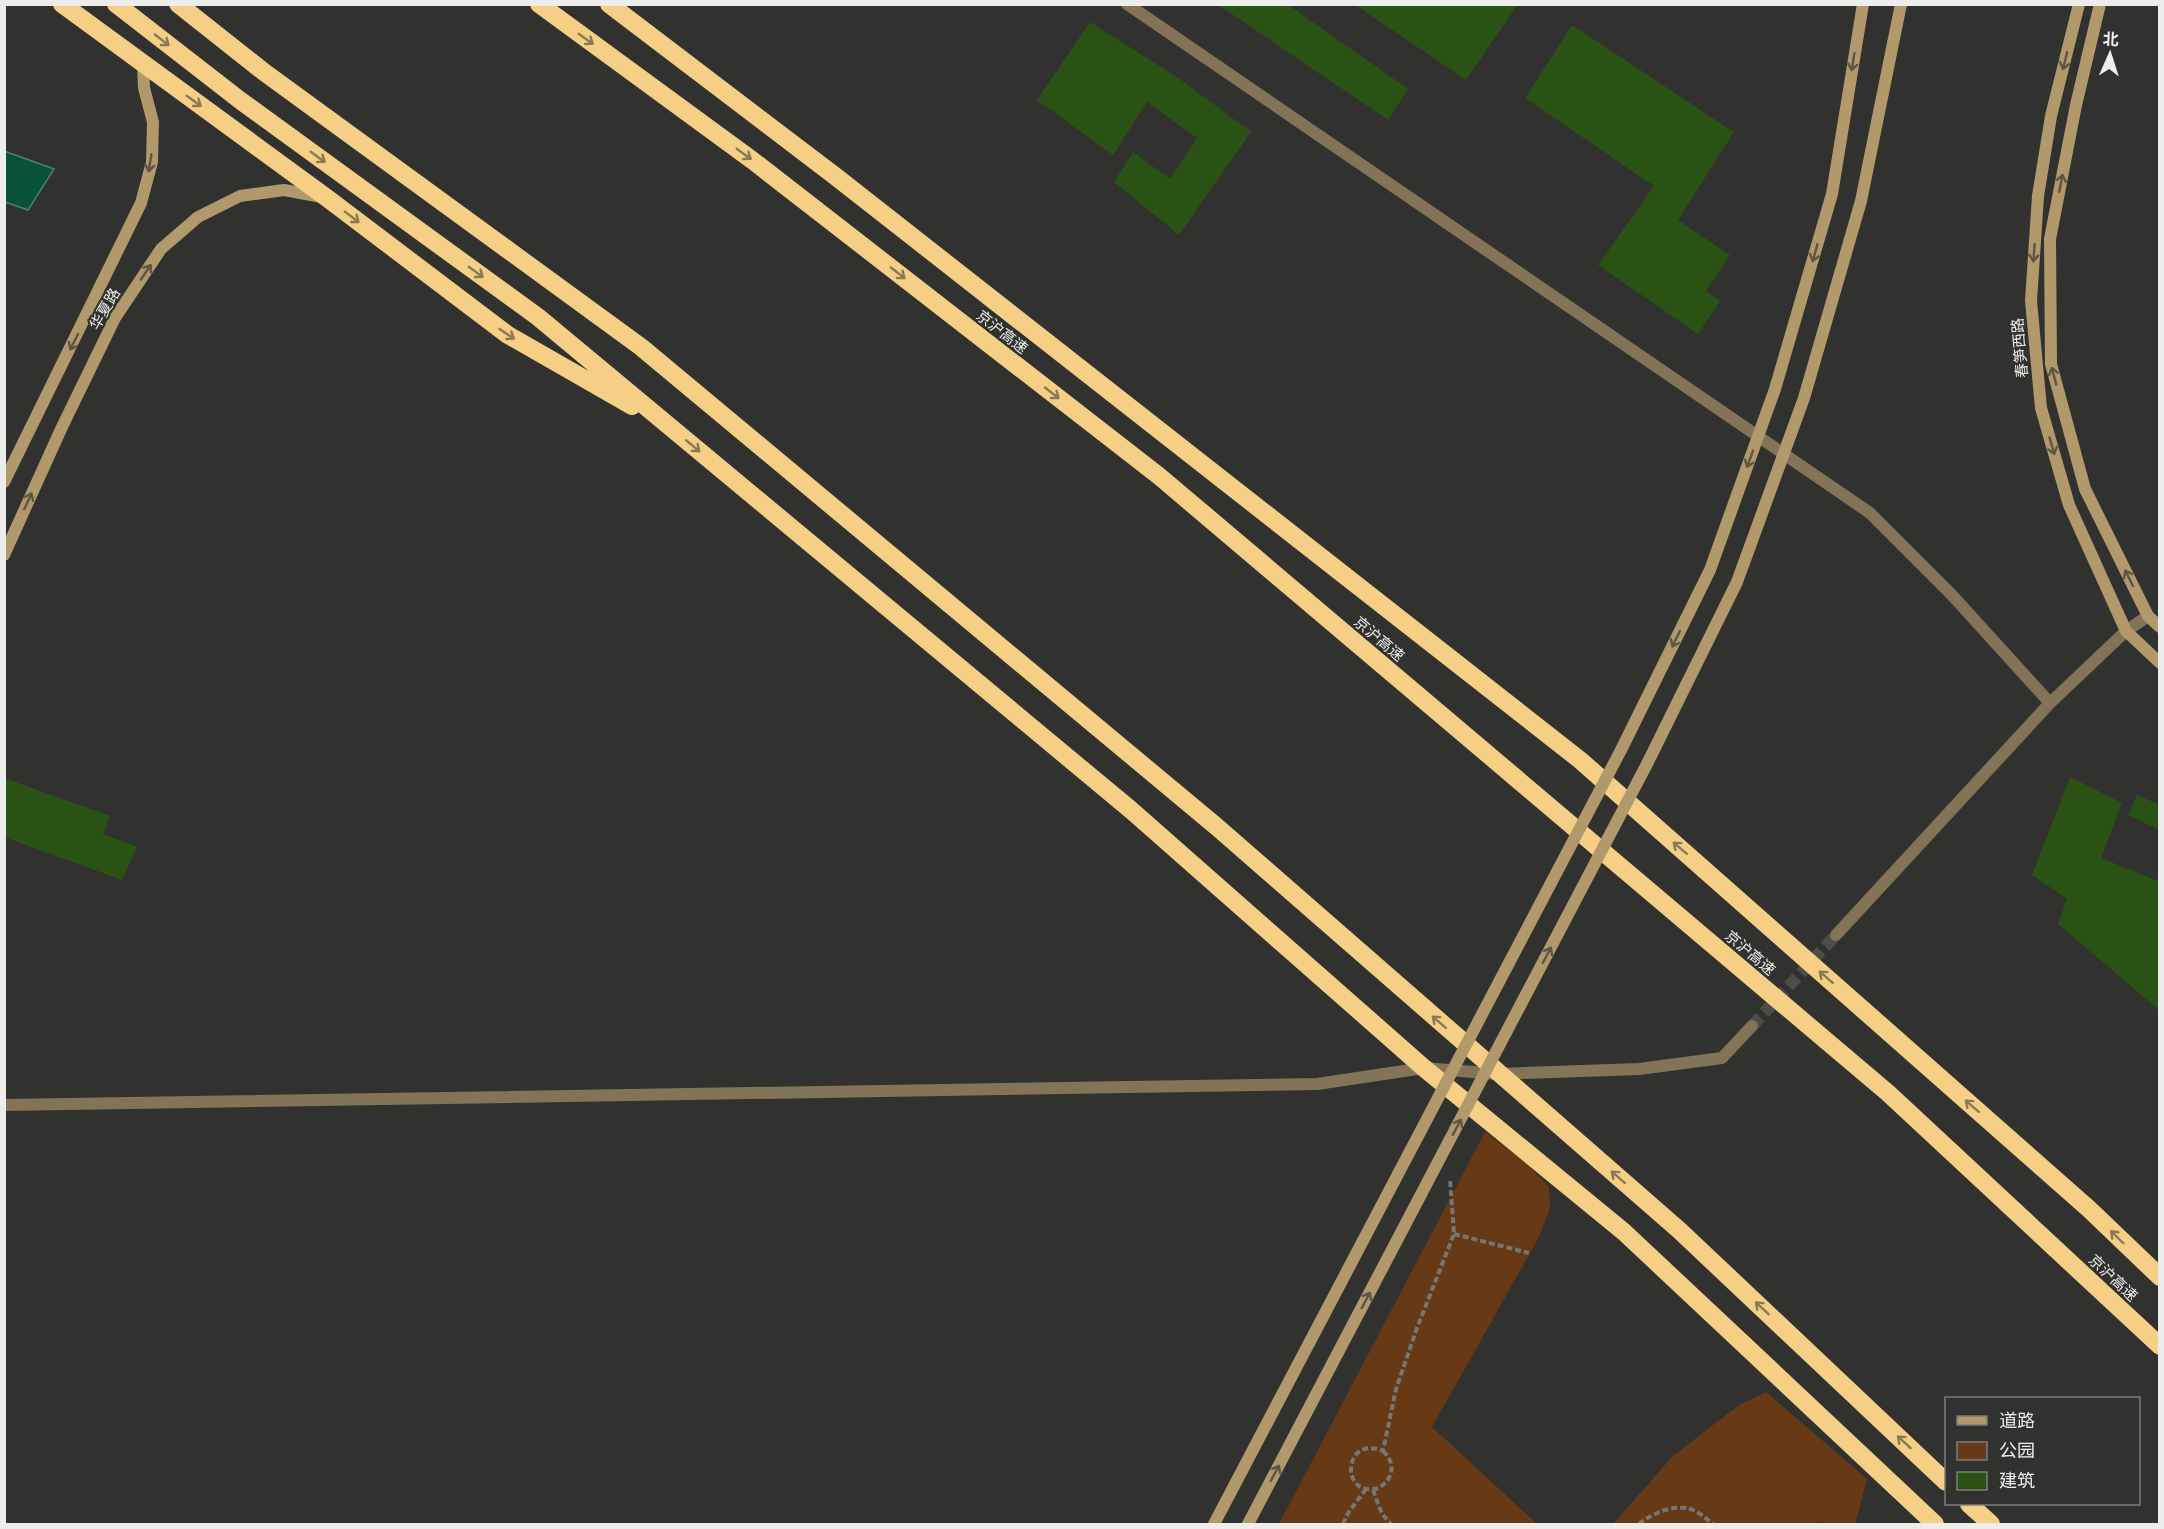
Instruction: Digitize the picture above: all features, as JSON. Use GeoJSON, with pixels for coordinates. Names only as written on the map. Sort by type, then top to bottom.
{"type":"FeatureCollection","features":[{"type":"Feature","properties":{"kind":"highway"},"geometry":{"type":"LineString","coordinates":[[63,4],[327,198],[507,335],[674,430]]}},
{"type":"Feature","properties":{"kind":"highway"},"geometry":{"type":"LineString","coordinates":[[116,4],[241,101],[538,317],[1131,810],[1424,1068],[1624,1232],[1935,1524]]}},
{"type":"Feature","properties":{"kind":"highway"},"geometry":{"type":"LineString","coordinates":[[178,4],[264,72],[641,347],[1217,827],[1679,1230],[1945,1480]]}},
{"type":"Feature","properties":{"kind":"highway","name":"京沪高速"},"geometry":{"type":"LineString","coordinates":[[539,4],[752,160],[1159,476],[1888,1093],[2160,1346]]}},
{"type":"Feature","properties":{"kind":"highway","name":"京沪高速"},"geometry":{"type":"LineString","coordinates":[[609,4],[835,176],[1580,760],[2089,1209],[2160,1277]]}},
{"type":"Feature","properties":{"kind":"highway"},"geometry":{"type":"LineString","coordinates":[[1971,1505],[1991,1524]]}},
{"type":"Feature","properties":{"kind":"main road"},"geometry":{"type":"LineString","coordinates":[[1214,1524],[1621,750],[1710,570],[1776,389],[1832,194],[1863,4]]}},
{"type":"Feature","properties":{"kind":"main road"},"geometry":{"type":"LineString","coordinates":[[1248,1524],[1647,764],[1737,582],[1804,398],[1861,201],[1901,4]]}},
{"type":"Feature","properties":{"kind":"main road","name":"春笋西路"},"geometry":{"type":"LineString","coordinates":[[2079,4],[2052,116],[2038,196],[2031,301],[2041,408],[2069,505],[2126,631],[2160,663]]}},
{"type":"Feature","properties":{"kind":"main road","name":"春笋西路"},"geometry":{"type":"LineString","coordinates":[[2100,4],[2076,105],[2050,239],[2051,364],[2085,489],[2148,616],[2160,627]]}},
{"type":"Feature","properties":{"kind":"main road","name":"华夏路"},"geometry":{"type":"LineString","coordinates":[[4,482],[141,203],[152,162],[153,122],[144,88],[143,64]]}},
{"type":"Feature","properties":{"kind":"main road","name":"华夏路"},"geometry":{"type":"LineString","coordinates":[[4,555],[115,318],[162,249],[198,217],[240,196],[284,190],[327,198]]}},
{"type":"Feature","properties":{"kind":"street"},"geometry":{"type":"LineString","coordinates":[[1127,4],[1870,513],[1951,594],[2050,703]]}},
{"type":"Feature","properties":{"kind":"street"},"geometry":{"type":"LineString","coordinates":[[1836,935],[2050,703],[2126,631],[2148,616]]}},
{"type":"Feature","properties":{"kind":"street"},"geometry":{"type":"LineString","coordinates":[[4,1105],[1317,1084],[1424,1068],[1498,1074],[1638,1069],[1722,1058],[1752,1026]]}},
{"type":"Feature","properties":{"kind":"path"},"geometry":{"type":"LineString","coordinates":[[1383,1451],[1400,1379],[1417,1328],[1454,1234],[1450,1179]]}},
{"type":"Feature","properties":{"kind":"path"},"geometry":{"type":"LineString","coordinates":[[1454,1234],[1529,1253]]}},
{"type":"Feature","properties":{"kind":"path"},"geometry":{"type":"LineString","coordinates":[[1369,1448],[1383,1451],[1391,1463],[1392,1471],[1386,1484],[1373,1490],[1366,1489],[1359,1486],[1352,1477],[1351,1463],[1360,1451],[1369,1448]]}},
{"type":"Feature","properties":{"kind":"path"},"geometry":{"type":"LineString","coordinates":[[1343,1524],[1348,1513],[1366,1489]]}},
{"type":"Feature","properties":{"kind":"path"},"geometry":{"type":"LineString","coordinates":[[1373,1490],[1382,1514],[1391,1524]]}},
{"type":"Feature","properties":{"kind":"path"},"geometry":{"type":"LineString","coordinates":[[1639,1524],[1647,1517],[1672,1508],[1692,1509],[1713,1524]]}},
{"type":"Feature","properties":{"kind":"green space"},"geometry":{"type":"Polygon","coordinates":[[[1485,1132],[1526,1163],[1549,1187],[1550,1208],[1539,1237],[1432,1427],[1537,1524],[1279,1524],[1485,1132]]]}},
{"type":"Feature","properties":{"kind":"green space"},"geometry":{"type":"Polygon","coordinates":[[[1766,1392],[1867,1479],[1855,1524],[1814,1522],[1813,1524],[1613,1524],[1673,1456],[1739,1405],[1766,1392]]]}},
{"type":"Feature","properties":{"kind":"shaded area"},"geometry":{"type":"Polygon","coordinates":[[[4,151],[54,169],[28,210],[5,202],[4,151]]]}},
{"type":"Feature","properties":{"kind":"building"},"geometry":{"type":"Polygon","coordinates":[[[1217,4],[1287,4],[1408,89],[1388,120],[1217,4]]]}},
{"type":"Feature","properties":{"kind":"building"},"geometry":{"type":"Polygon","coordinates":[[[1354,4],[1518,4],[1466,80],[1354,4]]]}},
{"type":"Feature","properties":{"kind":"building"},"geometry":{"type":"Polygon","coordinates":[[[1090,22],[1177,77],[1251,132],[1179,235],[1114,182],[1133,152],[1170,179],[1197,138],[1147,102],[1113,155],[1037,100],[1090,22]]]}},
{"type":"Feature","properties":{"kind":"building"},"geometry":{"type":"Polygon","coordinates":[[[1572,25],[1734,132],[1678,220],[1730,255],[1706,291],[1720,301],[1698,334],[1598,265],[1654,186],[1525,98],[1572,25]]]}},
{"type":"Feature","properties":{"kind":"building"},"geometry":{"type":"Polygon","coordinates":[[[2070,777],[2122,803],[2101,858],[2160,882],[2160,1011],[2058,924],[2067,899],[2032,875],[2070,777]]]}},
{"type":"Feature","properties":{"kind":"building"},"geometry":{"type":"Polygon","coordinates":[[[4,778],[110,816],[103,834],[137,847],[122,880],[4,837],[4,778]]]}},
{"type":"Feature","properties":{"kind":"building"},"geometry":{"type":"Polygon","coordinates":[[[2137,795],[2160,805],[2160,830],[2128,815],[2137,795]]]}},
{"type":"Feature","properties":{"kind":"tunnel"},"geometry":{"type":"LineString","coordinates":[[1752,1026],[1836,935]]}}]}
